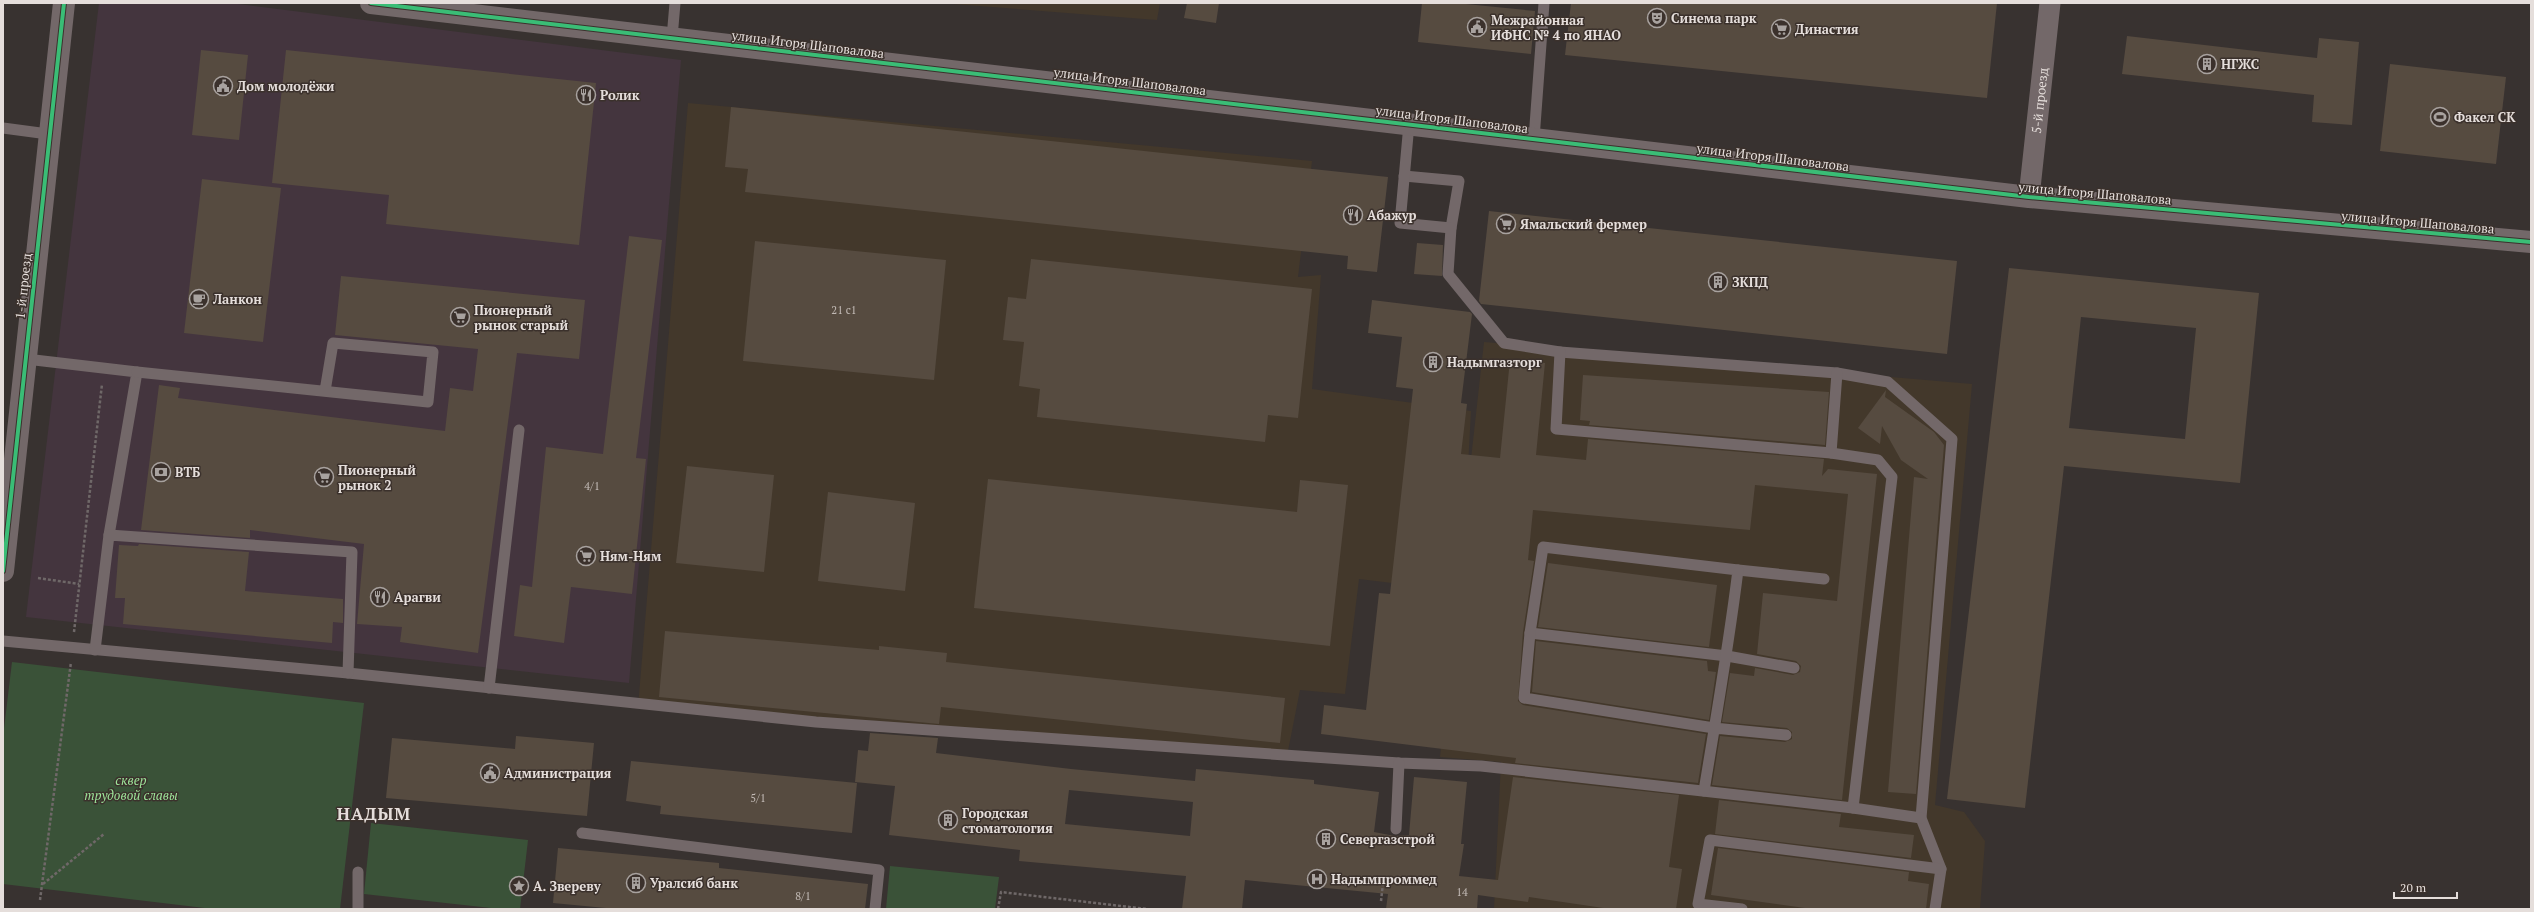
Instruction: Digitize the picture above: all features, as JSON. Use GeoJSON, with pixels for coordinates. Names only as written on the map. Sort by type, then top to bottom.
{"type":"FeatureCollection","features":[{"type":"Feature","properties":{"kind":"street","name":"1-й проезд"},"geometry":{"type":"LineString","coordinates":[[3,571],[48,134],[64,3]]}},
{"type":"Feature","properties":{"kind":"street","name":"улица Игоря Шаповалова"},"geometry":{"type":"LineString","coordinates":[[371,3],[2029,197],[2531,242]]}},
{"type":"Feature","properties":{"kind":"street","name":"5-й проезд"},"geometry":{"type":"LineString","coordinates":[[2029,197],[2050,3]]}},
{"type":"Feature","properties":{"kind":"lane"},"geometry":{"type":"LineString","coordinates":[[672,38],[675,3]]}},
{"type":"Feature","properties":{"kind":"lane"},"geometry":{"type":"LineString","coordinates":[[1534,139],[1544,3]]}},
{"type":"Feature","properties":{"kind":"lane"},"geometry":{"type":"LineString","coordinates":[[1409,124],[1400,223],[1451,228]]}},
{"type":"Feature","properties":{"kind":"lane"},"geometry":{"type":"LineString","coordinates":[[3,128],[48,134]]}},
{"type":"Feature","properties":{"kind":"lane"},"geometry":{"type":"LineString","coordinates":[[1404,176],[1459,181],[1451,228],[1448,274],[1504,343],[1560,352],[1837,373],[1888,382],[1952,438],[1921,818],[1941,870],[1935,909]]}},
{"type":"Feature","properties":{"kind":"lane"},"geometry":{"type":"LineString","coordinates":[[26,359],[137,372],[428,402],[433,352],[333,342],[325,391]]}},
{"type":"Feature","properties":{"kind":"lane"},"geometry":{"type":"LineString","coordinates":[[1560,352],[1556,429],[1831,453],[1878,460],[1892,477],[1853,808]]}},
{"type":"Feature","properties":{"kind":"lane"},"geometry":{"type":"LineString","coordinates":[[95,650],[109,535],[137,372]]}},
{"type":"Feature","properties":{"kind":"lane"},"geometry":{"type":"LineString","coordinates":[[1831,453],[1837,373]]}},
{"type":"Feature","properties":{"kind":"lane"},"geometry":{"type":"LineString","coordinates":[[489,688],[519,430]]}},
{"type":"Feature","properties":{"kind":"lane"},"geometry":{"type":"LineString","coordinates":[[109,535],[352,552],[348,673]]}},
{"type":"Feature","properties":{"kind":"lane"},"geometry":{"type":"LineString","coordinates":[[1786,735],[1714,728],[1524,698],[1530,633],[1543,547],[1824,579]]}},
{"type":"Feature","properties":{"kind":"lane"},"geometry":{"type":"LineString","coordinates":[[1704,791],[1727,656],[1738,570]]}},
{"type":"Feature","properties":{"kind":"lane"},"geometry":{"type":"LineString","coordinates":[[1530,633],[1727,656],[1794,668]]}},
{"type":"Feature","properties":{"kind":"lane"},"geometry":{"type":"LineString","coordinates":[[3,641],[348,673],[816,722],[1400,763],[1481,766],[1853,808],[1921,818]]}},
{"type":"Feature","properties":{"kind":"lane"},"geometry":{"type":"LineString","coordinates":[[1396,829],[1400,763]]}},
{"type":"Feature","properties":{"kind":"lane"},"geometry":{"type":"LineString","coordinates":[[582,833],[879,870],[875,909]]}},
{"type":"Feature","properties":{"kind":"lane"},"geometry":{"type":"LineString","coordinates":[[1742,909],[1698,904],[1710,840],[1941,870]]}},
{"type":"Feature","properties":{"kind":"lane"},"geometry":{"type":"LineString","coordinates":[[358,872],[358,909]]}},
{"type":"Feature","properties":{"kind":"path"},"geometry":{"type":"LineString","coordinates":[[40,900],[72,648],[78,584],[104,368]]}},
{"type":"Feature","properties":{"kind":"path"},"geometry":{"type":"LineString","coordinates":[[38,578],[78,584]]}},
{"type":"Feature","properties":{"kind":"path"},"geometry":{"type":"LineString","coordinates":[[42,884],[104,834]]}},
{"type":"Feature","properties":{"kind":"path"},"geometry":{"type":"LineString","coordinates":[[1381,901],[1383,883]]}},
{"type":"Feature","properties":{"kind":"path"},"geometry":{"type":"LineString","coordinates":[[998,909],[1000,892],[1146,909]]}},
{"type":"Feature","properties":{"kind":"shaded area"},"geometry":{"type":"Polygon","coordinates":[[[99,3],[230,3],[681,60],[629,683],[26,617],[99,3]]]}},
{"type":"Feature","properties":{"kind":"shaded area"},"geometry":{"type":"Polygon","coordinates":[[[941,3],[1160,3],[1157,20],[941,3]]]}},
{"type":"Feature","properties":{"kind":"shaded area"},"geometry":{"type":"Polygon","coordinates":[[[688,103],[1312,161],[1298,277],[1321,275],[1312,389],[1471,411],[1466,504],[1484,342],[1972,384],[1935,805],[1964,812],[1985,841],[1980,909],[1494,909],[1501,762],[1440,757],[1458,591],[1359,579],[1345,694],[1300,690],[1288,751],[638,707],[688,103]]]}},
{"type":"Feature","properties":{"kind":"green space","name":"сквер трудовой славы"},"geometry":{"type":"Polygon","coordinates":[[[12,662],[364,703],[340,909],[213,909],[3,884],[3,737],[12,662]]]}},
{"type":"Feature","properties":{"kind":"green space"},"geometry":{"type":"Polygon","coordinates":[[[371,823],[528,840],[520,909],[500,909],[364,894],[371,823]]]}},
{"type":"Feature","properties":{"kind":"green space"},"geometry":{"type":"Polygon","coordinates":[[[890,866],[999,877],[995,909],[886,909],[890,866]]]}},
{"type":"Feature","properties":{"kind":"building"},"geometry":{"type":"Polygon","coordinates":[[[1187,3],[1219,3],[1216,23],[1184,18],[1187,3]]]}},
{"type":"Feature","properties":{"kind":"building","name":"Межрайонная ИФНС № 4 по ЯНАО"},"geometry":{"type":"Polygon","coordinates":[[[1422,3],[1456,3],[1535,11],[1531,54],[1418,42],[1422,3]]]}},
{"type":"Feature","properties":{"kind":"building","name":"Династия"},"geometry":{"type":"Polygon","coordinates":[[[1571,3],[1997,3],[1987,98],[1565,55],[1571,3]]]}},
{"type":"Feature","properties":{"kind":"building"},"geometry":{"type":"Polygon","coordinates":[[[2127,36],[2317,58],[2319,38],[2359,42],[2352,125],[2312,122],[2314,95],[2122,74],[2127,36]]]}},
{"type":"Feature","properties":{"kind":"building"},"geometry":{"type":"Polygon","coordinates":[[[201,50],[248,55],[239,140],[192,135],[201,50]]]}},
{"type":"Feature","properties":{"kind":"building"},"geometry":{"type":"Polygon","coordinates":[[[286,50],[596,83],[579,245],[386,224],[389,195],[272,183],[286,50]]]}},
{"type":"Feature","properties":{"kind":"building"},"geometry":{"type":"Polygon","coordinates":[[[2390,64],[2506,77],[2496,164],[2380,151],[2390,64]]]}},
{"type":"Feature","properties":{"kind":"building"},"geometry":{"type":"Polygon","coordinates":[[[731,107],[1388,177],[1377,272],[1347,269],[1348,256],[745,192],[748,169],[725,167],[731,107]]]}},
{"type":"Feature","properties":{"kind":"building"},"geometry":{"type":"Polygon","coordinates":[[[202,179],[281,188],[263,342],[184,333],[202,179]]]}},
{"type":"Feature","properties":{"kind":"building","name":"ЗКПД"},"geometry":{"type":"Polygon","coordinates":[[[1489,211],[1957,261],[1947,354],[1481,304],[1479,301],[1489,211]]]}},
{"type":"Feature","properties":{"kind":"building"},"geometry":{"type":"Polygon","coordinates":[[[629,236],[662,240],[636,458],[646,459],[632,594],[571,587],[564,643],[514,636],[520,585],[532,587],[546,447],[603,454],[629,236]]]}},
{"type":"Feature","properties":{"kind":"building"},"geometry":{"type":"Polygon","coordinates":[[[755,241],[946,260],[934,380],[743,361],[755,241]]]}},
{"type":"Feature","properties":{"kind":"building"},"geometry":{"type":"Polygon","coordinates":[[[1417,243],[1443,245],[1442,276],[1414,274],[1417,243]]]}},
{"type":"Feature","properties":{"kind":"building"},"geometry":{"type":"Polygon","coordinates":[[[1031,259],[1312,289],[1298,418],[1268,415],[1265,442],[1037,417],[1040,389],[1019,386],[1024,342],[1003,340],[1008,297],[1026,299],[1031,259]]]}},
{"type":"Feature","properties":{"kind":"building"},"geometry":{"type":"Polygon","coordinates":[[[2009,268],[2259,293],[2240,483],[2064,466],[2025,808],[1947,799],[2009,268]],[[2081,317],[2069,428],[2185,439],[2196,328],[2081,317]]]}},
{"type":"Feature","properties":{"kind":"building","name":"Пионерный рынок 2"},"geometry":{"type":"Polygon","coordinates":[[[341,276],[585,300],[579,359],[517,353],[478,653],[400,642],[402,627],[357,624],[364,544],[250,530],[250,538],[141,530],[159,385],[180,388],[178,398],[445,431],[450,388],[473,391],[478,349],[335,335],[341,276]]]}},
{"type":"Feature","properties":{"kind":"building"},"geometry":{"type":"Polygon","coordinates":[[[1372,300],[1470,312],[1472,314],[1461,403],[1467,404],[1461,454],[1500,458],[1510,360],[1545,363],[1536,455],[1586,460],[1588,439],[1824,459],[1822,476],[1828,469],[1877,474],[1842,800],[1712,785],[1720,736],[1785,742],[1792,739],[1792,732],[1787,728],[1722,722],[1730,673],[1754,676],[1755,668],[1793,675],[1800,672],[1801,666],[1796,661],[1757,654],[1763,593],[1837,601],[1848,494],[1755,485],[1750,530],[1533,510],[1528,560],[1534,561],[1523,632],[1518,701],[1523,705],[1706,734],[1698,783],[1515,763],[1516,758],[1321,734],[1324,705],[1366,710],[1379,593],[1390,594],[1413,389],[1396,387],[1402,337],[1368,333],[1372,300]]]}},
{"type":"Feature","properties":{"kind":"building"},"geometry":{"type":"Polygon","coordinates":[[[1583,375],[1829,392],[1825,445],[1589,425],[1590,421],[1580,420],[1583,375]]]}},
{"type":"Feature","properties":{"kind":"building"},"geometry":{"type":"Polygon","coordinates":[[[1886,390],[1885,397],[1934,432],[1944,445],[1916,794],[1888,792],[1914,477],[1928,479],[1901,460],[1882,426],[1880,444],[1858,428],[1886,390]]]}},
{"type":"Feature","properties":{"kind":"building"},"geometry":{"type":"Polygon","coordinates":[[[687,466],[774,475],[764,572],[676,563],[687,466]]]}},
{"type":"Feature","properties":{"kind":"building"},"geometry":{"type":"Polygon","coordinates":[[[988,479],[1297,512],[1300,480],[1348,485],[1330,646],[974,608],[988,479]]]}},
{"type":"Feature","properties":{"kind":"building"},"geometry":{"type":"Polygon","coordinates":[[[828,492],[915,503],[905,591],[818,581],[828,492]]]}},
{"type":"Feature","properties":{"kind":"building"},"geometry":{"type":"Polygon","coordinates":[[[139,544],[249,552],[245,591],[343,599],[343,623],[333,622],[332,643],[123,624],[125,598],[115,598],[119,545],[138,546],[139,544]]]}},
{"type":"Feature","properties":{"kind":"building"},"geometry":{"type":"Polygon","coordinates":[[[1548,563],[1717,585],[1709,647],[1538,627],[1548,563]]]}},
{"type":"Feature","properties":{"kind":"building"},"geometry":{"type":"Polygon","coordinates":[[[665,631],[879,650],[879,646],[947,653],[946,662],[1285,698],[1280,743],[941,707],[939,724],[659,697],[665,631]]]}},
{"type":"Feature","properties":{"kind":"building"},"geometry":{"type":"Polygon","coordinates":[[[1536,641],[1707,661],[1708,671],[1716,672],[1709,720],[1532,692],[1536,641]]]}},
{"type":"Feature","properties":{"kind":"building"},"geometry":{"type":"Polygon","coordinates":[[[870,733],[938,738],[936,753],[1071,769],[1195,781],[1196,769],[1314,780],[1314,784],[1379,792],[1374,832],[1395,836],[1409,835],[1414,777],[1467,782],[1461,844],[1464,844],[1459,876],[1498,880],[1513,777],[1679,795],[1669,867],[1682,869],[1676,909],[1610,909],[1529,897],[1528,902],[1478,895],[1477,909],[1386,909],[1388,894],[1245,880],[1242,909],[1182,909],[1186,876],[1019,861],[1020,850],[889,835],[895,786],[855,782],[858,750],[868,751],[870,733]],[[1069,790],[1065,824],[1190,836],[1193,802],[1069,790]]]}},
{"type":"Feature","properties":{"kind":"building","name":"Администрация"},"geometry":{"type":"Polygon","coordinates":[[[516,736],[594,743],[587,816],[386,798],[392,738],[515,749],[516,736]]]}},
{"type":"Feature","properties":{"kind":"building"},"geometry":{"type":"Polygon","coordinates":[[[631,761],[857,783],[852,833],[660,814],[661,806],[626,801],[631,761]]]}},
{"type":"Feature","properties":{"kind":"building"},"geometry":{"type":"Polygon","coordinates":[[[1719,800],[1841,814],[1839,827],[1914,835],[1911,858],[1715,834],[1719,800]]]}},
{"type":"Feature","properties":{"kind":"building","name":"Уралсиб банк"},"geometry":{"type":"Polygon","coordinates":[[[558,848],[719,863],[719,868],[868,884],[865,909],[616,909],[553,903],[558,848]]]}},
{"type":"Feature","properties":{"kind":"building"},"geometry":{"type":"Polygon","coordinates":[[[1718,848],[1909,872],[1908,881],[1929,884],[1926,909],[1812,909],[1711,895],[1718,848]]]}},
{"type":"Feature","properties":{"kind":"cycle path"},"geometry":{"type":"LineString","coordinates":[[3,571],[64,3]]}},
{"type":"Feature","properties":{"kind":"cycle path"},"geometry":{"type":"LineString","coordinates":[[371,3],[2029,197],[2531,242]]}},
{"type":"Feature","properties":{"kind":"place","name":"Синема парк"},"geometry":{"type":"Point","coordinates":[1657,18]}},
{"type":"Feature","properties":{"kind":"place","name":"Межрайонная ИФНС № 4 по ЯНАО"},"geometry":{"type":"Point","coordinates":[1477,27]}},
{"type":"Feature","properties":{"kind":"place","name":"Династия"},"geometry":{"type":"Point","coordinates":[1781,29]}},
{"type":"Feature","properties":{"kind":"place","name":"НГЖС"},"geometry":{"type":"Point","coordinates":[2207,64]}},
{"type":"Feature","properties":{"kind":"place","name":"Дом молодёжи"},"geometry":{"type":"Point","coordinates":[223,86]}},
{"type":"Feature","properties":{"kind":"place","name":"Ролик"},"geometry":{"type":"Point","coordinates":[586,95]}},
{"type":"Feature","properties":{"kind":"place","name":"Факел СК"},"geometry":{"type":"Point","coordinates":[2440,117]}},
{"type":"Feature","properties":{"kind":"place","name":"Абажур"},"geometry":{"type":"Point","coordinates":[1353,215]}},
{"type":"Feature","properties":{"kind":"place","name":"Ямальский фермер"},"geometry":{"type":"Point","coordinates":[1506,224]}},
{"type":"Feature","properties":{"kind":"place","name":"ЗКПД"},"geometry":{"type":"Point","coordinates":[1718,282]}},
{"type":"Feature","properties":{"kind":"place","name":"Ланкон"},"geometry":{"type":"Point","coordinates":[199,299]}},
{"type":"Feature","properties":{"kind":"place","name":"Пионерный рынок старый"},"geometry":{"type":"Point","coordinates":[460,317]}},
{"type":"Feature","properties":{"kind":"place","name":"Надымгазторг"},"geometry":{"type":"Point","coordinates":[1433,362]}},
{"type":"Feature","properties":{"kind":"place","name":"ВТБ"},"geometry":{"type":"Point","coordinates":[161,472]}},
{"type":"Feature","properties":{"kind":"place","name":"Пионерный рынок 2"},"geometry":{"type":"Point","coordinates":[324,477]}},
{"type":"Feature","properties":{"kind":"place","name":"Ням-Ням"},"geometry":{"type":"Point","coordinates":[586,556]}},
{"type":"Feature","properties":{"kind":"place","name":"Арагви"},"geometry":{"type":"Point","coordinates":[380,597]}},
{"type":"Feature","properties":{"kind":"place","name":"Администрация"},"geometry":{"type":"Point","coordinates":[490,773]}},
{"type":"Feature","properties":{"kind":"place","name":"Городская стоматология"},"geometry":{"type":"Point","coordinates":[948,820]}},
{"type":"Feature","properties":{"kind":"place","name":"Севергазстрой"},"geometry":{"type":"Point","coordinates":[1326,839]}},
{"type":"Feature","properties":{"kind":"place","name":"Надымпроммед"},"geometry":{"type":"Point","coordinates":[1317,879]}},
{"type":"Feature","properties":{"kind":"place","name":"Уралсиб банк"},"geometry":{"type":"Point","coordinates":[636,883]}},
{"type":"Feature","properties":{"kind":"place","name":"А. Звереву"},"geometry":{"type":"Point","coordinates":[519,886]}},
{"type":"Feature","properties":{"kind":"district","name":"НАДЫМ"},"geometry":{"type":"Point","coordinates":[374,813]}}]}
